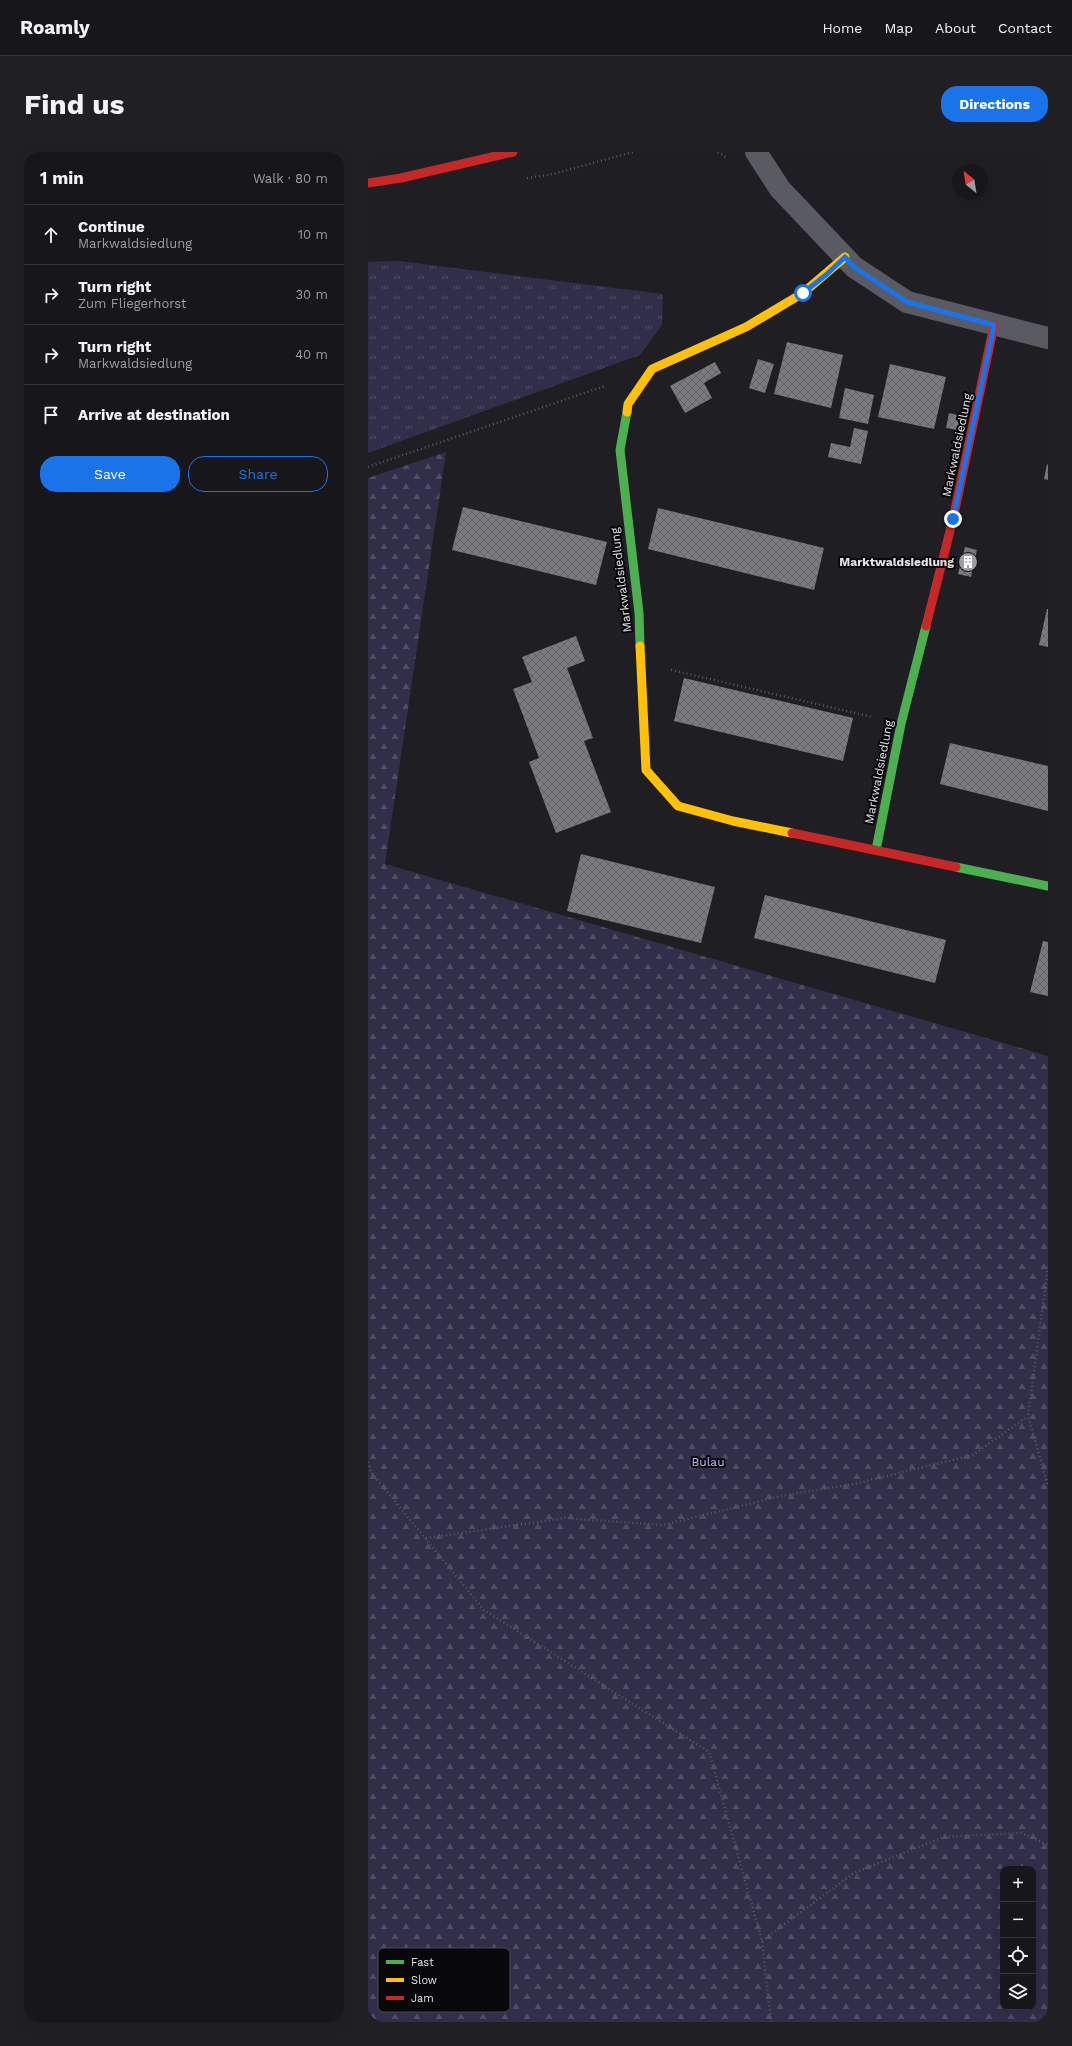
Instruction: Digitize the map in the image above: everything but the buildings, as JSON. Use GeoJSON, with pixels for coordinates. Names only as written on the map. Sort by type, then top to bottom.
{"type":"FeatureCollection","features":[{"type":"Feature","properties":{"kind":"street"},"geometry":{"type":"LineString","coordinates":[[368,183],[401,178],[513,152]]}},
{"type":"Feature","properties":{"kind":"street"},"geometry":{"type":"LineString","coordinates":[[756,152],[780,189],[854,267],[907,302],[1048,338]]}},
{"type":"Feature","properties":{"kind":"street","name":"Markwaldsiedlung"},"geometry":{"type":"LineString","coordinates":[[845,257],[827,274],[792,300],[746,327],[652,369],[628,404],[620,450],[627,522],[639,613],[646,770],[678,806],[734,821],[1048,886]]}},
{"type":"Feature","properties":{"kind":"street","name":"Markwaldsiedlung"},"geometry":{"type":"LineString","coordinates":[[876,850],[900,724],[953,519],[994,325]]}},
{"type":"Feature","properties":{"kind":"path"},"geometry":{"type":"LineString","coordinates":[[368,467],[607,385]]}},
{"type":"Feature","properties":{"kind":"path"},"geometry":{"type":"LineString","coordinates":[[641,662],[900,724]]}},
{"type":"Feature","properties":{"kind":"path"},"geometry":{"type":"LineString","coordinates":[[1048,1267],[1028,1416],[1048,1486]]}},
{"type":"Feature","properties":{"kind":"path"},"geometry":{"type":"LineString","coordinates":[[426,1538],[565,1518],[663,1525],[781,1496],[854,1484],[973,1455],[1028,1416]]}},
{"type":"Feature","properties":{"kind":"path"},"geometry":{"type":"LineString","coordinates":[[368,1462],[371,1472],[484,1610],[709,1752],[762,1941],[771,2022]]}},
{"type":"Feature","properties":{"kind":"path"},"geometry":{"type":"LineString","coordinates":[[762,1941],[854,1873],[944,1837],[1021,1833],[1048,1845]]}},
{"type":"Feature","properties":{"kind":"green space"},"geometry":{"type":"Polygon","coordinates":[[[399,261],[663,294],[662,325],[640,355],[368,453],[368,262],[399,261]]]}},
{"type":"Feature","properties":{"kind":"green space","name":"Bulau"},"geometry":{"type":"Polygon","coordinates":[[[446,452],[385,864],[1048,1056],[1048,2022],[368,2022],[368,478],[446,452]]]}},
{"type":"Feature","properties":{"kind":"traffic: fast"},"geometry":{"type":"LineString","coordinates":[[627,412],[620,450],[639,613],[640,646]]}},
{"type":"Feature","properties":{"kind":"traffic: fast"},"geometry":{"type":"LineString","coordinates":[[876,850],[901,724],[926,626]]}},
{"type":"Feature","properties":{"kind":"traffic: fast"},"geometry":{"type":"LineString","coordinates":[[956,867],[1048,886]]}},
{"type":"Feature","properties":{"kind":"traffic: slow"},"geometry":{"type":"LineString","coordinates":[[627,412],[628,404],[652,369],[746,327],[803,293],[845,257]]}},
{"type":"Feature","properties":{"kind":"traffic: slow"},"geometry":{"type":"LineString","coordinates":[[640,646],[646,770],[678,806],[733,821],[792,833]]}},
{"type":"Feature","properties":{"kind":"traffic: jam"},"geometry":{"type":"LineString","coordinates":[[368,183],[401,178],[513,152]]}},
{"type":"Feature","properties":{"kind":"traffic: jam"},"geometry":{"type":"LineString","coordinates":[[926,626],[953,519],[994,325]]}},
{"type":"Feature","properties":{"kind":"traffic: jam"},"geometry":{"type":"LineString","coordinates":[[792,833],[956,867]]}},
{"type":"Feature","properties":{"kind":"place","name":"Marktwaldsiedlung"},"geometry":{"type":"Point","coordinates":[968,562]}},
{"type":"Feature","properties":{"kind":"route"},"geometry":{"type":"LineString","coordinates":[[803,293],[845,257],[854,267],[907,302],[994,325],[953,519]]}}]}
